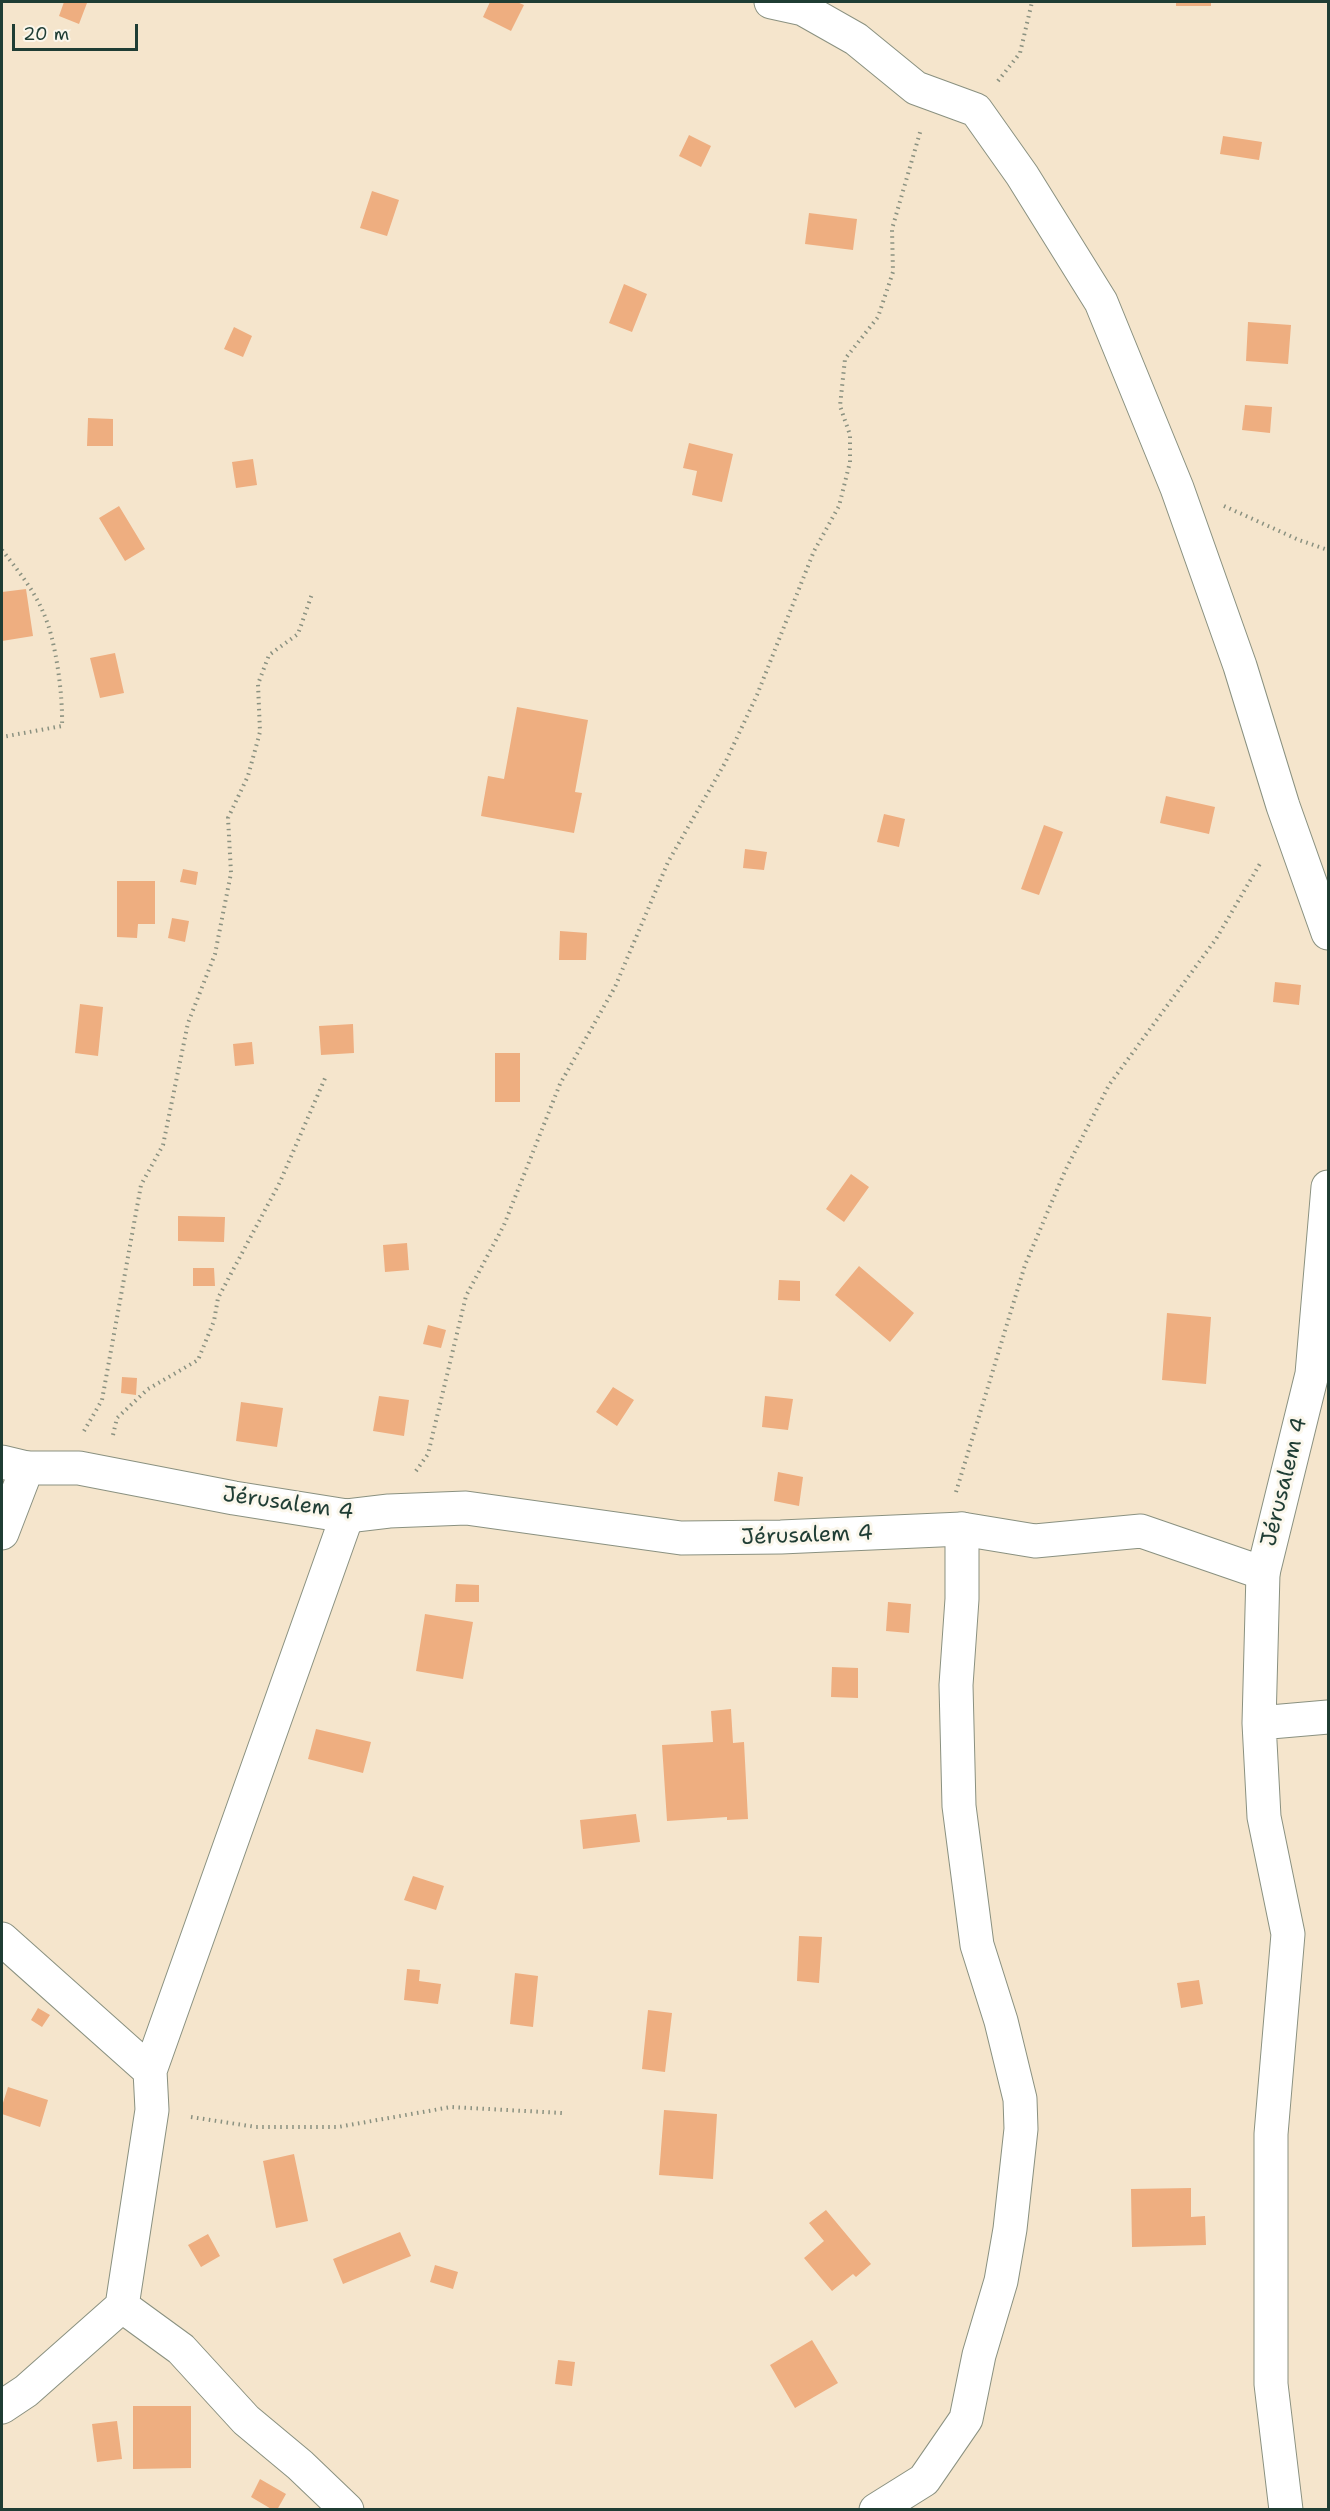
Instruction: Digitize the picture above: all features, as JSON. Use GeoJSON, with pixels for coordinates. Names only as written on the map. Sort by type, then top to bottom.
{"type":"FeatureCollection","features":[{"type":"Feature","properties":{"kind":"street"},"geometry":{"type":"LineString","coordinates":[[771,2],[803,9],[856,39],[916,88],[976,110],[1022,175],[1101,302],[1177,488],[1239,666],[1283,806],[1329,933]]}},
{"type":"Feature","properties":{"kind":"street","name":"Jérusalem 4"},"geometry":{"type":"LineString","coordinates":[[2,1533],[14,1465],[70,1468],[347,1516],[389,1511],[466,1508],[681,1538],[781,1537],[953,1530],[1035,1541],[1141,1531],[1263,1573],[1312,1374],[1329,1187]]}},
{"type":"Feature","properties":{"kind":"street"},"geometry":{"type":"LineString","coordinates":[[2,2407],[26,2391],[122,2306],[152,2110],[150,2071],[347,1516]]}},
{"type":"Feature","properties":{"kind":"street"},"geometry":{"type":"LineString","coordinates":[[876,2510],[924,2480],[966,2419],[979,2355],[1001,2281],[1010,2229],[1021,2129],[1017,2088],[1001,2021],[977,1945],[959,1806],[956,1685],[962,1599],[953,1530]]}},
{"type":"Feature","properties":{"kind":"street"},"geometry":{"type":"LineString","coordinates":[[1263,1573],[1259,1723],[1264,1817],[1288,1934],[1271,2134],[1271,2384],[1286,2510]]}},
{"type":"Feature","properties":{"kind":"street"},"geometry":{"type":"LineString","coordinates":[[1259,1723],[1329,1717]]}},
{"type":"Feature","properties":{"kind":"street"},"geometry":{"type":"LineString","coordinates":[[2,1939],[150,2071]]}},
{"type":"Feature","properties":{"kind":"street"},"geometry":{"type":"LineString","coordinates":[[122,2306],[181,2349],[246,2420],[300,2465],[347,2510]]}},
{"type":"Feature","properties":{"kind":"path"},"geometry":{"type":"LineString","coordinates":[[976,110],[1020,53],[1032,2]]}},
{"type":"Feature","properties":{"kind":"path"},"geometry":{"type":"LineString","coordinates":[[389,1511],[428,1454],[466,1296],[504,1225],[560,1084],[615,987],[668,862],[725,763],[757,695],[814,551],[839,506],[850,462],[850,435],[840,406],[845,358],[878,317],[893,272],[892,229],[930,93]]}},
{"type":"Feature","properties":{"kind":"path"},"geometry":{"type":"LineString","coordinates":[[1177,488],[1225,506],[1299,540],[1329,550]]}},
{"type":"Feature","properties":{"kind":"path"},"geometry":{"type":"LineString","coordinates":[[2,550],[44,612],[57,663],[63,705],[62,726],[2,737]]}},
{"type":"Feature","properties":{"kind":"path"},"geometry":{"type":"LineString","coordinates":[[70,1468],[102,1400],[141,1185],[163,1145],[188,1023],[215,954],[231,873],[228,818],[248,776],[260,732],[258,684],[269,655],[298,634],[312,594]]}},
{"type":"Feature","properties":{"kind":"path"},"geometry":{"type":"LineString","coordinates":[[953,1530],[1025,1265],[1065,1170],[1109,1085],[1216,939],[1261,862],[1283,806]]}},
{"type":"Feature","properties":{"kind":"path"},"geometry":{"type":"LineString","coordinates":[[70,1468],[111,1441],[117,1418],[148,1389],[198,1360],[214,1321],[218,1298],[280,1182],[326,1076]]}},
{"type":"Feature","properties":{"kind":"path"},"geometry":{"type":"LineString","coordinates":[[152,2110],[256,2127],[338,2127],[451,2107],[562,2112]]}},
{"type":"Feature","properties":{"kind":"building"},"geometry":{"type":"Polygon","coordinates":[[[64,2],[87,3],[79,24],[59,16],[64,2]]]}},
{"type":"Feature","properties":{"kind":"building"},"geometry":{"type":"Polygon","coordinates":[[[490,2],[517,2],[524,5],[511,31],[483,17],[490,2]]]}},
{"type":"Feature","properties":{"kind":"building"},"geometry":{"type":"Polygon","coordinates":[[[1176,2],[1211,2],[1211,6],[1176,6],[1176,2]]]}},
{"type":"Feature","properties":{"kind":"building"},"geometry":{"type":"Polygon","coordinates":[[[689,135],[711,146],[701,167],[679,156],[689,135]]]}},
{"type":"Feature","properties":{"kind":"building"},"geometry":{"type":"Polygon","coordinates":[[[1223,136],[1262,142],[1259,160],[1220,154],[1223,136]]]}},
{"type":"Feature","properties":{"kind":"building"},"geometry":{"type":"Polygon","coordinates":[[[372,191],[399,200],[387,236],[360,228],[372,191]]]}},
{"type":"Feature","properties":{"kind":"building"},"geometry":{"type":"Polygon","coordinates":[[[809,213],[857,219],[853,250],[805,244],[809,213]]]}},
{"type":"Feature","properties":{"kind":"building"},"geometry":{"type":"Polygon","coordinates":[[[624,284],[647,294],[632,332],[609,323],[624,284]]]}},
{"type":"Feature","properties":{"kind":"building"},"geometry":{"type":"Polygon","coordinates":[[[1248,322],[1291,325],[1288,364],[1246,361],[1248,322]]]}},
{"type":"Feature","properties":{"kind":"building"},"geometry":{"type":"Polygon","coordinates":[[[234,327],[252,336],[243,357],[224,349],[234,327]]]}},
{"type":"Feature","properties":{"kind":"building"},"geometry":{"type":"Polygon","coordinates":[[[1245,405],[1272,407],[1270,433],[1242,430],[1245,405]]]}},
{"type":"Feature","properties":{"kind":"building"},"geometry":{"type":"Polygon","coordinates":[[[88,418],[113,419],[113,446],[87,446],[88,418]]]}},
{"type":"Feature","properties":{"kind":"building"},"geometry":{"type":"Polygon","coordinates":[[[689,443],[733,454],[722,502],[692,495],[697,471],[683,468],[689,443]]]}},
{"type":"Feature","properties":{"kind":"building"},"geometry":{"type":"Polygon","coordinates":[[[253,459],[257,485],[236,488],[232,462],[253,459]]]}},
{"type":"Feature","properties":{"kind":"building"},"geometry":{"type":"Polygon","coordinates":[[[119,506],[145,549],[125,561],[99,518],[119,506]]]}},
{"type":"Feature","properties":{"kind":"building"},"geometry":{"type":"Polygon","coordinates":[[[26,589],[33,636],[2,641],[2,592],[26,589]]]}},
{"type":"Feature","properties":{"kind":"building"},"geometry":{"type":"Polygon","coordinates":[[[115,653],[124,693],[100,698],[90,658],[115,653]]]}},
{"type":"Feature","properties":{"kind":"building"},"geometry":{"type":"Polygon","coordinates":[[[517,707],[588,720],[575,792],[582,793],[574,833],[481,816],[488,776],[504,779],[517,707]]]}},
{"type":"Feature","properties":{"kind":"building"},"geometry":{"type":"Polygon","coordinates":[[[1166,796],[1215,807],[1209,834],[1160,823],[1166,796]]]}},
{"type":"Feature","properties":{"kind":"building"},"geometry":{"type":"Polygon","coordinates":[[[884,814],[905,819],[899,847],[877,842],[884,814]]]}},
{"type":"Feature","properties":{"kind":"building"},"geometry":{"type":"Polygon","coordinates":[[[1044,825],[1063,832],[1039,895],[1021,889],[1044,825]]]}},
{"type":"Feature","properties":{"kind":"building"},"geometry":{"type":"Polygon","coordinates":[[[745,849],[767,852],[764,870],[743,868],[745,849]]]}},
{"type":"Feature","properties":{"kind":"building"},"geometry":{"type":"Polygon","coordinates":[[[183,869],[198,872],[196,885],[180,882],[183,869]]]}},
{"type":"Feature","properties":{"kind":"building"},"geometry":{"type":"Polygon","coordinates":[[[117,881],[155,881],[155,924],[138,924],[137,938],[117,937],[117,881]]]}},
{"type":"Feature","properties":{"kind":"building"},"geometry":{"type":"Polygon","coordinates":[[[172,918],[189,921],[185,942],[168,938],[172,918]]]}},
{"type":"Feature","properties":{"kind":"building"},"geometry":{"type":"Polygon","coordinates":[[[560,931],[587,933],[586,960],[559,960],[560,931]]]}},
{"type":"Feature","properties":{"kind":"building"},"geometry":{"type":"Polygon","coordinates":[[[1275,982],[1301,985],[1299,1005],[1273,1002],[1275,982]]]}},
{"type":"Feature","properties":{"kind":"building"},"geometry":{"type":"Polygon","coordinates":[[[80,1004],[103,1007],[98,1056],[75,1053],[80,1004]]]}},
{"type":"Feature","properties":{"kind":"building"},"geometry":{"type":"Polygon","coordinates":[[[353,1024],[354,1053],[321,1055],[319,1026],[353,1024]]]}},
{"type":"Feature","properties":{"kind":"building"},"geometry":{"type":"Polygon","coordinates":[[[252,1042],[254,1064],[235,1066],[233,1044],[252,1042]]]}},
{"type":"Feature","properties":{"kind":"building"},"geometry":{"type":"Polygon","coordinates":[[[495,1053],[520,1053],[520,1102],[495,1102],[495,1053]]]}},
{"type":"Feature","properties":{"kind":"building"},"geometry":{"type":"Polygon","coordinates":[[[851,1174],[869,1187],[844,1222],[826,1209],[851,1174]]]}},
{"type":"Feature","properties":{"kind":"building"},"geometry":{"type":"Polygon","coordinates":[[[178,1216],[225,1217],[224,1242],[178,1241],[178,1216]]]}},
{"type":"Feature","properties":{"kind":"building"},"geometry":{"type":"Polygon","coordinates":[[[407,1243],[409,1270],[385,1272],[383,1245],[407,1243]]]}},
{"type":"Feature","properties":{"kind":"building"},"geometry":{"type":"Polygon","coordinates":[[[859,1266],[914,1313],[890,1342],[835,1295],[859,1266]]]}},
{"type":"Feature","properties":{"kind":"building"},"geometry":{"type":"Polygon","coordinates":[[[193,1268],[214,1268],[215,1286],[193,1286],[193,1268]]]}},
{"type":"Feature","properties":{"kind":"building"},"geometry":{"type":"Polygon","coordinates":[[[779,1280],[800,1281],[800,1301],[778,1300],[779,1280]]]}},
{"type":"Feature","properties":{"kind":"building"},"geometry":{"type":"Polygon","coordinates":[[[1167,1313],[1211,1317],[1206,1384],[1162,1380],[1167,1313]]]}},
{"type":"Feature","properties":{"kind":"building"},"geometry":{"type":"Polygon","coordinates":[[[428,1325],[446,1330],[441,1348],[423,1344],[428,1325]]]}},
{"type":"Feature","properties":{"kind":"building"},"geometry":{"type":"Polygon","coordinates":[[[122,1377],[137,1378],[136,1395],[121,1393],[122,1377]]]}},
{"type":"Feature","properties":{"kind":"building"},"geometry":{"type":"Polygon","coordinates":[[[613,1387],[634,1400],[617,1426],[596,1412],[613,1387]]]}},
{"type":"Feature","properties":{"kind":"building"},"geometry":{"type":"Polygon","coordinates":[[[379,1396],[409,1400],[404,1436],[373,1431],[379,1396]]]}},
{"type":"Feature","properties":{"kind":"building"},"geometry":{"type":"Polygon","coordinates":[[[765,1396],[793,1399],[788,1430],[762,1427],[765,1396]]]}},
{"type":"Feature","properties":{"kind":"building"},"geometry":{"type":"Polygon","coordinates":[[[241,1402],[283,1408],[277,1447],[236,1441],[241,1402]]]}},
{"type":"Feature","properties":{"kind":"building"},"geometry":{"type":"Polygon","coordinates":[[[778,1472],[803,1477],[799,1506],[774,1501],[778,1472]]]}},
{"type":"Feature","properties":{"kind":"building"},"geometry":{"type":"Polygon","coordinates":[[[456,1584],[479,1585],[479,1602],[455,1602],[456,1584]]]}},
{"type":"Feature","properties":{"kind":"building"},"geometry":{"type":"Polygon","coordinates":[[[888,1602],[911,1604],[909,1633],[886,1631],[888,1602]]]}},
{"type":"Feature","properties":{"kind":"building"},"geometry":{"type":"Polygon","coordinates":[[[425,1614],[473,1622],[463,1679],[416,1671],[425,1614]]]}},
{"type":"Feature","properties":{"kind":"building"},"geometry":{"type":"Polygon","coordinates":[[[832,1667],[858,1668],[858,1698],[831,1697],[832,1667]]]}},
{"type":"Feature","properties":{"kind":"building"},"geometry":{"type":"Polygon","coordinates":[[[731,1709],[733,1743],[744,1742],[748,1819],[727,1820],[727,1817],[667,1821],[662,1745],[713,1742],[711,1711],[731,1709]]]}},
{"type":"Feature","properties":{"kind":"building"},"geometry":{"type":"Polygon","coordinates":[[[316,1729],[371,1742],[363,1773],[308,1759],[316,1729]]]}},
{"type":"Feature","properties":{"kind":"building"},"geometry":{"type":"Polygon","coordinates":[[[636,1814],[640,1842],[583,1849],[580,1820],[636,1814]]]}},
{"type":"Feature","properties":{"kind":"building"},"geometry":{"type":"Polygon","coordinates":[[[413,1876],[444,1886],[436,1910],[404,1900],[413,1876]]]}},
{"type":"Feature","properties":{"kind":"building"},"geometry":{"type":"Polygon","coordinates":[[[799,1936],[822,1937],[819,1983],[797,1981],[799,1936]]]}},
{"type":"Feature","properties":{"kind":"building"},"geometry":{"type":"Polygon","coordinates":[[[407,1969],[420,1970],[419,1981],[441,1984],[438,2004],[404,2000],[407,1969]]]}},
{"type":"Feature","properties":{"kind":"building"},"geometry":{"type":"Polygon","coordinates":[[[515,1973],[538,1976],[533,2027],[510,2024],[515,1973]]]}},
{"type":"Feature","properties":{"kind":"building"},"geometry":{"type":"Polygon","coordinates":[[[1199,1980],[1203,2004],[1181,2008],[1177,1983],[1199,1980]]]}},
{"type":"Feature","properties":{"kind":"building"},"geometry":{"type":"Polygon","coordinates":[[[38,2008],[50,2015],[42,2027],[31,2020],[38,2008]]]}},
{"type":"Feature","properties":{"kind":"building"},"geometry":{"type":"Polygon","coordinates":[[[648,2010],[672,2013],[665,2072],[642,2069],[648,2010]]]}},
{"type":"Feature","properties":{"kind":"building"},"geometry":{"type":"Polygon","coordinates":[[[8,2087],[48,2100],[40,2127],[2,2114],[8,2087]]]}},
{"type":"Feature","properties":{"kind":"building"},"geometry":{"type":"Polygon","coordinates":[[[664,2110],[717,2114],[713,2179],[659,2175],[664,2110]]]}},
{"type":"Feature","properties":{"kind":"building"},"geometry":{"type":"Polygon","coordinates":[[[294,2154],[308,2221],[276,2228],[263,2161],[294,2154]]]}},
{"type":"Feature","properties":{"kind":"building"},"geometry":{"type":"Polygon","coordinates":[[[1191,2188],[1191,2217],[1205,2216],[1206,2245],[1132,2247],[1131,2189],[1191,2188]]]}},
{"type":"Feature","properties":{"kind":"building"},"geometry":{"type":"Polygon","coordinates":[[[826,2210],[871,2264],[856,2277],[853,2274],[832,2291],[804,2258],[824,2241],[809,2223],[826,2210]]]}},
{"type":"Feature","properties":{"kind":"building"},"geometry":{"type":"Polygon","coordinates":[[[400,2232],[411,2256],[343,2284],[333,2259],[400,2232]]]}},
{"type":"Feature","properties":{"kind":"building"},"geometry":{"type":"Polygon","coordinates":[[[208,2234],[220,2256],[201,2267],[188,2245],[208,2234]]]}},
{"type":"Feature","properties":{"kind":"building"},"geometry":{"type":"Polygon","coordinates":[[[435,2265],[458,2272],[453,2289],[430,2282],[435,2265]]]}},
{"type":"Feature","properties":{"kind":"building"},"geometry":{"type":"Polygon","coordinates":[[[812,2340],[838,2383],[795,2408],[770,2365],[812,2340]]]}},
{"type":"Feature","properties":{"kind":"building"},"geometry":{"type":"Polygon","coordinates":[[[558,2360],[575,2362],[572,2386],[555,2384],[558,2360]]]}},
{"type":"Feature","properties":{"kind":"building"},"geometry":{"type":"Polygon","coordinates":[[[133,2406],[191,2406],[191,2468],[133,2469],[133,2406]]]}},
{"type":"Feature","properties":{"kind":"building"},"geometry":{"type":"Polygon","coordinates":[[[117,2421],[122,2459],[97,2462],[92,2424],[117,2421]]]}},
{"type":"Feature","properties":{"kind":"building"},"geometry":{"type":"Polygon","coordinates":[[[260,2479],[286,2494],[277,2510],[251,2497],[260,2479]]]}}]}
